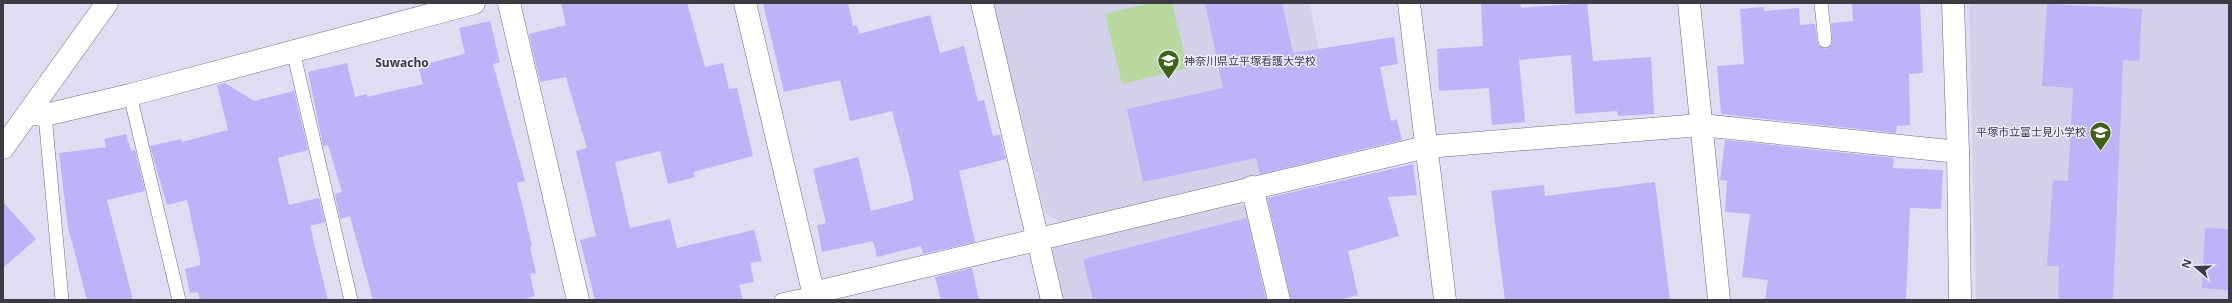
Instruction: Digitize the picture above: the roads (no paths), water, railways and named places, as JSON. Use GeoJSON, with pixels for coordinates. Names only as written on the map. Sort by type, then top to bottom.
{"type":"FeatureCollection","features":[{"type":"Feature","properties":{"kind":"street"},"geometry":{"type":"LineString","coordinates":[[3,148],[37,115],[108,3]]}},
{"type":"Feature","properties":{"kind":"street"},"geometry":{"type":"LineString","coordinates":[[37,115],[130,95],[474,3]]}},
{"type":"Feature","properties":{"kind":"street"},"geometry":{"type":"LineString","coordinates":[[509,3],[578,300]]}},
{"type":"Feature","properties":{"kind":"street"},"geometry":{"type":"LineString","coordinates":[[745,3],[814,296],[1038,238],[1426,147],[1701,125],[1958,152]]}},
{"type":"Feature","properties":{"kind":"street"},"geometry":{"type":"LineString","coordinates":[[982,3],[1052,300]]}},
{"type":"Feature","properties":{"kind":"street"},"geometry":{"type":"LineString","coordinates":[[1409,3],[1445,300]]}},
{"type":"Feature","properties":{"kind":"street"},"geometry":{"type":"LineString","coordinates":[[1689,3],[1719,300]]}},
{"type":"Feature","properties":{"kind":"street"},"geometry":{"type":"LineString","coordinates":[[1953,3],[1958,152],[1960,300]]}},
{"type":"Feature","properties":{"kind":"street"},"geometry":{"type":"LineString","coordinates":[[1252,187],[1279,300]]}},
{"type":"Feature","properties":{"kind":"lane"},"geometry":{"type":"LineString","coordinates":[[1821,3],[1825,41]]}},
{"type":"Feature","properties":{"kind":"lane"},"geometry":{"type":"LineString","coordinates":[[293,52],[351,300]]}},
{"type":"Feature","properties":{"kind":"lane"},"geometry":{"type":"LineString","coordinates":[[130,95],[178,300]]}},
{"type":"Feature","properties":{"kind":"lane"},"geometry":{"type":"LineString","coordinates":[[37,115],[62,300]]}},
{"type":"Feature","properties":{"kind":"lane"},"geometry":{"type":"LineString","coordinates":[[781,300],[814,296]]}},
{"type":"Feature","properties":{"kind":"place","name":"神奈川県立平塚看護大学校"},"geometry":{"type":"Point","coordinates":[1169,80]}},
{"type":"Feature","properties":{"kind":"place","name":"平塚市立富士見小学校"},"geometry":{"type":"Point","coordinates":[2101,152]}},
{"type":"Feature","properties":{"kind":"district","name":"Suwacho"},"geometry":{"type":"Point","coordinates":[402,63]}}]}
